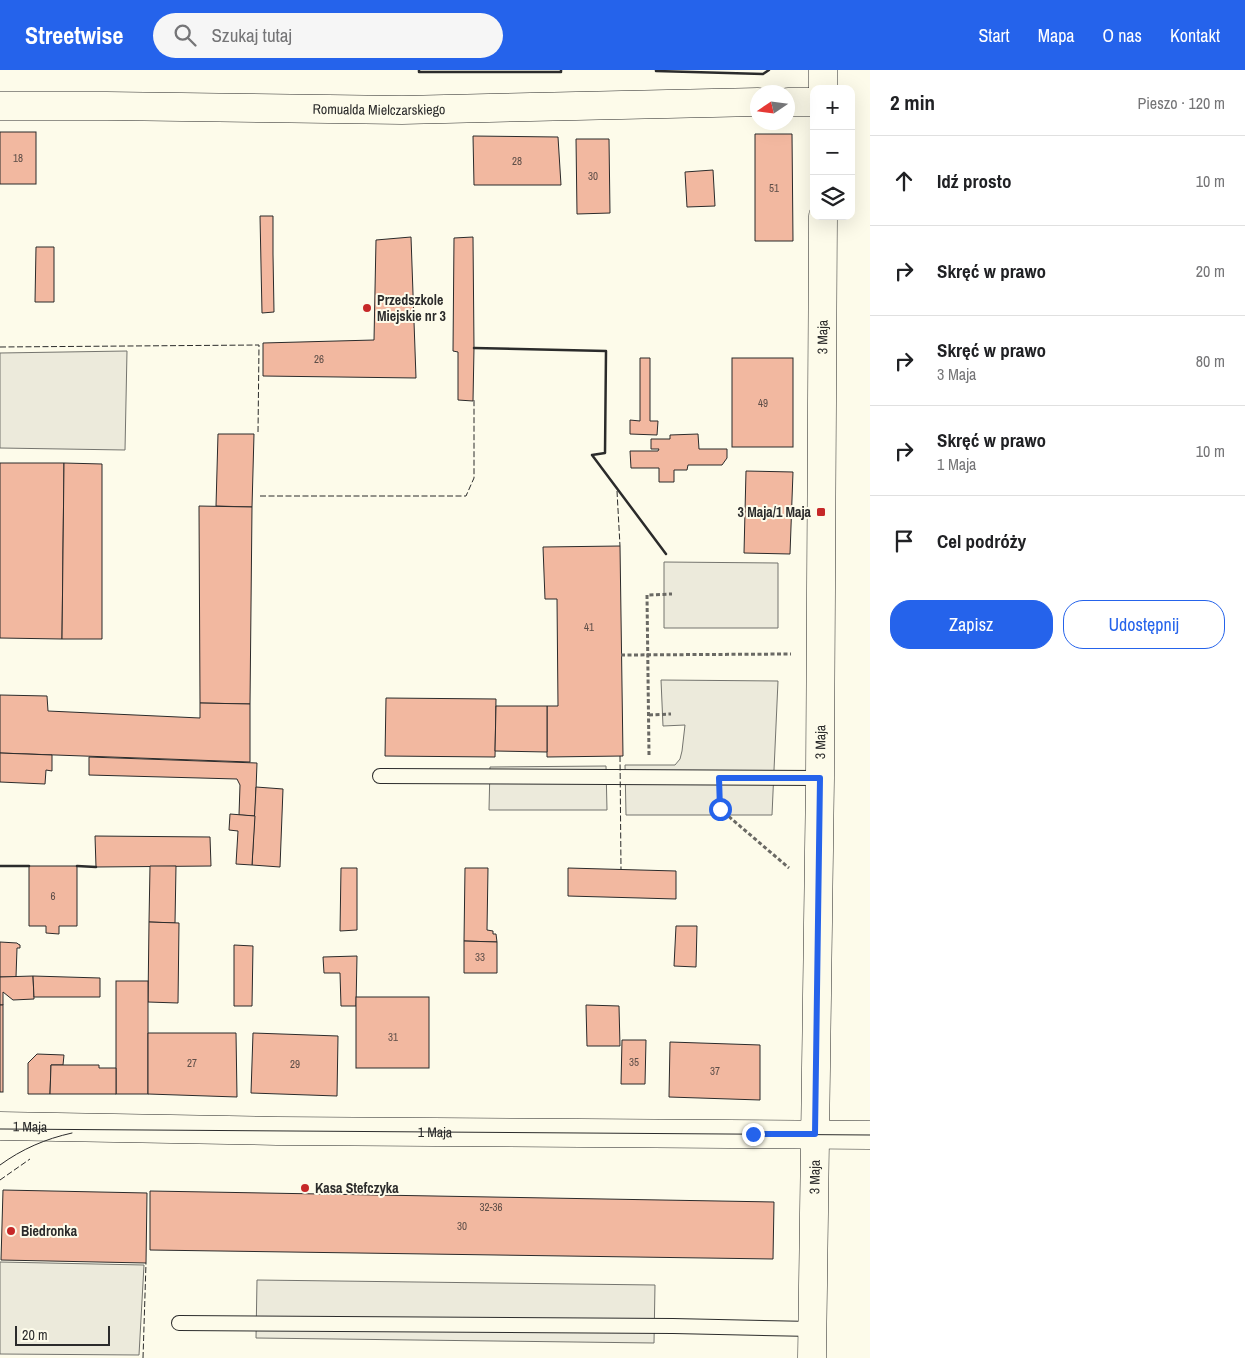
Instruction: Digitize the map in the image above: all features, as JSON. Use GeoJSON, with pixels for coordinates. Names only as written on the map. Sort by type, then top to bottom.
{"type":"FeatureCollection","features":[{"type":"Feature","properties":{"kind":"street"},"geometry":{"type":"LineString","coordinates":[[823,70],[823,85]]}},
{"type":"Feature","properties":{"kind":"street","name":"Romualda Mielczarskiego"},"geometry":{"type":"LineString","coordinates":[[0,106],[402,110],[750,102]]}},
{"type":"Feature","properties":{"kind":"street"},"geometry":{"type":"LineString","coordinates":[[795,102],[810,102]]}},
{"type":"Feature","properties":{"kind":"street","name":"3 Maja"},"geometry":{"type":"LineString","coordinates":[[812,1358],[820,778],[824,220]]}},
{"type":"Feature","properties":{"kind":"street","name":"1 Maja"},"geometry":{"type":"LineString","coordinates":[[0,1126],[287,1131],[870,1135]]}},
{"type":"Feature","properties":{"kind":"lane"},"geometry":{"type":"LineString","coordinates":[[380,776],[820,778]]}},
{"type":"Feature","properties":{"kind":"lane"},"geometry":{"type":"LineString","coordinates":[[179,1324],[663,1326],[813,1330]]}},
{"type":"Feature","properties":{"kind":"path"},"geometry":{"type":"LineString","coordinates":[[649,778],[648,596],[672,594]]}},
{"type":"Feature","properties":{"kind":"path"},"geometry":{"type":"LineString","coordinates":[[621,655],[797,653]]}},
{"type":"Feature","properties":{"kind":"path"},"geometry":{"type":"LineString","coordinates":[[648,715],[671,714]]}},
{"type":"Feature","properties":{"kind":"path"},"geometry":{"type":"LineString","coordinates":[[719,778],[720,809],[793,872]]}},
{"type":"Feature","properties":{"kind":"shaded area"},"geometry":{"type":"Polygon","coordinates":[[[127,351],[125,450],[0,448],[0,353],[127,351]]]}},
{"type":"Feature","properties":{"kind":"shaded area"},"geometry":{"type":"Polygon","coordinates":[[[664,562],[778,563],[778,628],[664,628],[664,562]]]}},
{"type":"Feature","properties":{"kind":"shaded area"},"geometry":{"type":"Polygon","coordinates":[[[661,680],[778,681],[772,815],[626,815],[625,765],[675,765],[680,759],[685,725],[663,726],[661,680]]]}},
{"type":"Feature","properties":{"kind":"shaded area"},"geometry":{"type":"Polygon","coordinates":[[[606,766],[607,810],[489,810],[490,767],[606,766]]]}},
{"type":"Feature","properties":{"kind":"shaded area"},"geometry":{"type":"Polygon","coordinates":[[[0,1262],[144,1265],[139,1355],[0,1354],[0,1262]]]}},
{"type":"Feature","properties":{"kind":"shaded area"},"geometry":{"type":"Polygon","coordinates":[[[257,1280],[655,1285],[654,1343],[256,1338],[257,1280]]]}},
{"type":"Feature","properties":{"kind":"building"},"geometry":{"type":"Polygon","coordinates":[[[0,132],[36,132],[36,184],[0,184],[0,132]]]}},
{"type":"Feature","properties":{"kind":"building"},"geometry":{"type":"Polygon","coordinates":[[[755,134],[792,134],[793,241],[755,241],[755,134]]]}},
{"type":"Feature","properties":{"kind":"building"},"geometry":{"type":"Polygon","coordinates":[[[473,136],[558,137],[561,185],[474,185],[473,136]]]}},
{"type":"Feature","properties":{"kind":"building"},"geometry":{"type":"Polygon","coordinates":[[[576,139],[609,139],[610,213],[577,214],[576,139]]]}},
{"type":"Feature","properties":{"kind":"building"},"geometry":{"type":"Polygon","coordinates":[[[713,170],[715,206],[687,207],[685,172],[713,170]]]}},
{"type":"Feature","properties":{"kind":"building"},"geometry":{"type":"Polygon","coordinates":[[[260,216],[273,216],[274,312],[262,313],[260,216]]]}},
{"type":"Feature","properties":{"kind":"building"},"geometry":{"type":"Polygon","coordinates":[[[411,237],[416,378],[263,376],[263,343],[374,340],[376,240],[411,237]]]}},
{"type":"Feature","properties":{"kind":"building"},"geometry":{"type":"Polygon","coordinates":[[[473,237],[473,401],[458,400],[458,352],[453,351],[454,238],[473,237]]]}},
{"type":"Feature","properties":{"kind":"building"},"geometry":{"type":"Polygon","coordinates":[[[36,247],[54,247],[54,302],[35,302],[36,247]]]}},
{"type":"Feature","properties":{"kind":"building"},"geometry":{"type":"Polygon","coordinates":[[[640,358],[650,358],[650,421],[658,421],[657,435],[630,434],[630,420],[640,421],[640,358]]]}},
{"type":"Feature","properties":{"kind":"building"},"geometry":{"type":"Polygon","coordinates":[[[732,358],[793,358],[793,447],[732,447],[732,358]]]}},
{"type":"Feature","properties":{"kind":"building"},"geometry":{"type":"Polygon","coordinates":[[[218,434],[254,434],[252,507],[216,506],[218,434]]]}},
{"type":"Feature","properties":{"kind":"building"},"geometry":{"type":"Polygon","coordinates":[[[698,434],[699,449],[727,449],[727,458],[722,465],[688,465],[687,470],[674,470],[674,482],[659,482],[659,468],[631,468],[630,451],[658,451],[659,449],[651,449],[651,439],[670,439],[670,435],[698,434]]]}},
{"type":"Feature","properties":{"kind":"building"},"geometry":{"type":"Polygon","coordinates":[[[0,463],[64,463],[62,639],[0,638],[0,463]]]}},
{"type":"Feature","properties":{"kind":"building"},"geometry":{"type":"Polygon","coordinates":[[[64,463],[102,464],[102,639],[62,639],[64,463]]]}},
{"type":"Feature","properties":{"kind":"building"},"geometry":{"type":"Polygon","coordinates":[[[746,471],[793,472],[790,554],[744,553],[746,471]]]}},
{"type":"Feature","properties":{"kind":"building"},"geometry":{"type":"Polygon","coordinates":[[[199,506],[252,507],[250,704],[200,703],[199,506]]]}},
{"type":"Feature","properties":{"kind":"building"},"geometry":{"type":"Polygon","coordinates":[[[620,546],[623,756],[547,757],[547,706],[558,706],[557,599],[545,599],[543,547],[620,546]]]}},
{"type":"Feature","properties":{"kind":"building"},"geometry":{"type":"Polygon","coordinates":[[[0,695],[47,696],[48,711],[200,718],[200,703],[250,704],[250,762],[0,753],[0,695]]]}},
{"type":"Feature","properties":{"kind":"building"},"geometry":{"type":"Polygon","coordinates":[[[386,698],[496,699],[495,757],[385,756],[386,698]]]}},
{"type":"Feature","properties":{"kind":"building"},"geometry":{"type":"Polygon","coordinates":[[[496,706],[547,706],[547,752],[495,751],[496,706]]]}},
{"type":"Feature","properties":{"kind":"building"},"geometry":{"type":"Polygon","coordinates":[[[0,753],[52,755],[52,771],[46,770],[45,784],[0,782],[0,753]]]}},
{"type":"Feature","properties":{"kind":"building"},"geometry":{"type":"Polygon","coordinates":[[[89,757],[257,763],[255,816],[239,815],[240,785],[237,779],[89,775],[89,757]]]}},
{"type":"Feature","properties":{"kind":"building"},"geometry":{"type":"Polygon","coordinates":[[[256,787],[283,789],[280,867],[252,865],[256,787]]]}},
{"type":"Feature","properties":{"kind":"building"},"geometry":{"type":"Polygon","coordinates":[[[230,814],[255,816],[252,865],[236,864],[238,831],[229,830],[230,814]]]}},
{"type":"Feature","properties":{"kind":"building"},"geometry":{"type":"Polygon","coordinates":[[[95,836],[210,837],[211,866],[96,867],[95,836]]]}},
{"type":"Feature","properties":{"kind":"building"},"geometry":{"type":"Polygon","coordinates":[[[29,866],[77,866],[77,926],[59,926],[59,934],[46,933],[46,926],[29,926],[29,866]]]}},
{"type":"Feature","properties":{"kind":"building"},"geometry":{"type":"Polygon","coordinates":[[[150,866],[176,866],[175,923],[149,922],[150,866]]]}},
{"type":"Feature","properties":{"kind":"building"},"geometry":{"type":"Polygon","coordinates":[[[341,868],[357,868],[357,930],[340,931],[341,868]]]}},
{"type":"Feature","properties":{"kind":"building"},"geometry":{"type":"Polygon","coordinates":[[[465,868],[488,868],[487,930],[493,931],[493,934],[496,934],[497,942],[464,941],[465,868]]]}},
{"type":"Feature","properties":{"kind":"building"},"geometry":{"type":"Polygon","coordinates":[[[568,868],[676,871],[676,899],[568,896],[568,868]]]}},
{"type":"Feature","properties":{"kind":"building"},"geometry":{"type":"Polygon","coordinates":[[[149,922],[179,923],[178,1003],[148,1002],[149,922]]]}},
{"type":"Feature","properties":{"kind":"building"},"geometry":{"type":"Polygon","coordinates":[[[676,926],[697,926],[696,967],[674,966],[676,926]]]}},
{"type":"Feature","properties":{"kind":"building"},"geometry":{"type":"Polygon","coordinates":[[[464,941],[497,942],[497,973],[464,973],[464,941]]]}},
{"type":"Feature","properties":{"kind":"building"},"geometry":{"type":"Polygon","coordinates":[[[0,942],[17,943],[20,945],[20,948],[17,948],[16,977],[0,977],[0,942]]]}},
{"type":"Feature","properties":{"kind":"building"},"geometry":{"type":"Polygon","coordinates":[[[234,945],[253,946],[252,1006],[234,1006],[234,945]]]}},
{"type":"Feature","properties":{"kind":"building"},"geometry":{"type":"Polygon","coordinates":[[[357,956],[356,1006],[341,1006],[340,973],[324,973],[323,957],[357,956]]]}},
{"type":"Feature","properties":{"kind":"building"},"geometry":{"type":"Polygon","coordinates":[[[33,976],[34,999],[13,1000],[3,992],[3,1005],[0,1005],[0,977],[33,976]]]}},
{"type":"Feature","properties":{"kind":"building"},"geometry":{"type":"Polygon","coordinates":[[[33,976],[100,978],[100,997],[34,997],[33,976]]]}},
{"type":"Feature","properties":{"kind":"building"},"geometry":{"type":"Polygon","coordinates":[[[116,981],[148,981],[148,1094],[116,1094],[116,981]]]}},
{"type":"Feature","properties":{"kind":"building"},"geometry":{"type":"Polygon","coordinates":[[[356,997],[429,997],[429,1068],[356,1068],[356,997]]]}},
{"type":"Feature","properties":{"kind":"building"},"geometry":{"type":"Polygon","coordinates":[[[0,1005],[3,1005],[3,1092],[0,1092],[0,1005]]]}},
{"type":"Feature","properties":{"kind":"building"},"geometry":{"type":"Polygon","coordinates":[[[586,1005],[619,1006],[620,1046],[587,1046],[586,1005]]]}},
{"type":"Feature","properties":{"kind":"building"},"geometry":{"type":"Polygon","coordinates":[[[148,1033],[236,1033],[237,1097],[148,1094],[148,1033]]]}},
{"type":"Feature","properties":{"kind":"building"},"geometry":{"type":"Polygon","coordinates":[[[253,1033],[338,1036],[337,1096],[251,1093],[253,1033]]]}},
{"type":"Feature","properties":{"kind":"building"},"geometry":{"type":"Polygon","coordinates":[[[622,1040],[646,1040],[645,1084],[621,1084],[622,1040]]]}},
{"type":"Feature","properties":{"kind":"building"},"geometry":{"type":"Polygon","coordinates":[[[670,1042],[760,1045],[760,1100],[669,1097],[670,1042]]]}},
{"type":"Feature","properties":{"kind":"building"},"geometry":{"type":"Polygon","coordinates":[[[37,1054],[64,1055],[63,1065],[51,1065],[50,1094],[28,1094],[28,1063],[37,1054]]]}},
{"type":"Feature","properties":{"kind":"building"},"geometry":{"type":"Polygon","coordinates":[[[51,1065],[99,1065],[99,1068],[116,1068],[116,1094],[50,1094],[51,1065]]]}},
{"type":"Feature","properties":{"kind":"building"},"geometry":{"type":"Polygon","coordinates":[[[3,1190],[147,1193],[146,1263],[1,1260],[3,1190]]]}},
{"type":"Feature","properties":{"kind":"building"},"geometry":{"type":"Polygon","coordinates":[[[150,1191],[774,1202],[773,1259],[150,1250],[150,1191]]]}},
{"type":"Feature","properties":{"kind":"tram line"},"geometry":{"type":"LineString","coordinates":[[0,1129],[870,1135]]}},
{"type":"Feature","properties":{"kind":"tram line"},"geometry":{"type":"LineString","coordinates":[[0,1165],[34,1145],[72,1133]]}},
{"type":"Feature","properties":{"kind":"fence"},"geometry":{"type":"LineString","coordinates":[[0,347],[259,345],[258,433]]}},
{"type":"Feature","properties":{"kind":"fence"},"geometry":{"type":"LineString","coordinates":[[260,496],[466,496],[474,478],[474,400]]}},
{"type":"Feature","properties":{"kind":"fence"},"geometry":{"type":"LineString","coordinates":[[617,491],[620,546]]}},
{"type":"Feature","properties":{"kind":"fence"},"geometry":{"type":"LineString","coordinates":[[620,756],[621,869]]}},
{"type":"Feature","properties":{"kind":"fence"},"geometry":{"type":"LineString","coordinates":[[0,1180],[30,1159]]}},
{"type":"Feature","properties":{"kind":"fence"},"geometry":{"type":"LineString","coordinates":[[143,1358],[146,1263]]}},
{"type":"Feature","properties":{"kind":"wall"},"geometry":{"type":"LineString","coordinates":[[419,70],[419,72],[561,72],[561,70]]}},
{"type":"Feature","properties":{"kind":"wall"},"geometry":{"type":"LineString","coordinates":[[656,70],[763,74],[769,70]]}},
{"type":"Feature","properties":{"kind":"wall"},"geometry":{"type":"LineString","coordinates":[[474,348],[606,351],[605,453],[592,455],[666,554]]}},
{"type":"Feature","properties":{"kind":"wall"},"geometry":{"type":"LineString","coordinates":[[0,866],[29,866]]}},
{"type":"Feature","properties":{"kind":"wall"},"geometry":{"type":"LineString","coordinates":[[77,866],[96,867]]}},
{"type":"Feature","properties":{"kind":"place","name":"Przedszkole Miejskie nr 3"},"geometry":{"type":"Point","coordinates":[367,308]}},
{"type":"Feature","properties":{"kind":"place","name":"3 Maja/1 Maja"},"geometry":{"type":"Point","coordinates":[821,512]}},
{"type":"Feature","properties":{"kind":"place","name":"Kasa Stefczyka"},"geometry":{"type":"Point","coordinates":[305,1188]}},
{"type":"Feature","properties":{"kind":"place","name":"Biedronka"},"geometry":{"type":"Point","coordinates":[11,1231]}},
{"type":"Feature","properties":{"kind":"route"},"geometry":{"type":"LineString","coordinates":[[720,809],[719,778],[820,778],[815,1134],[753,1134]]}}]}
